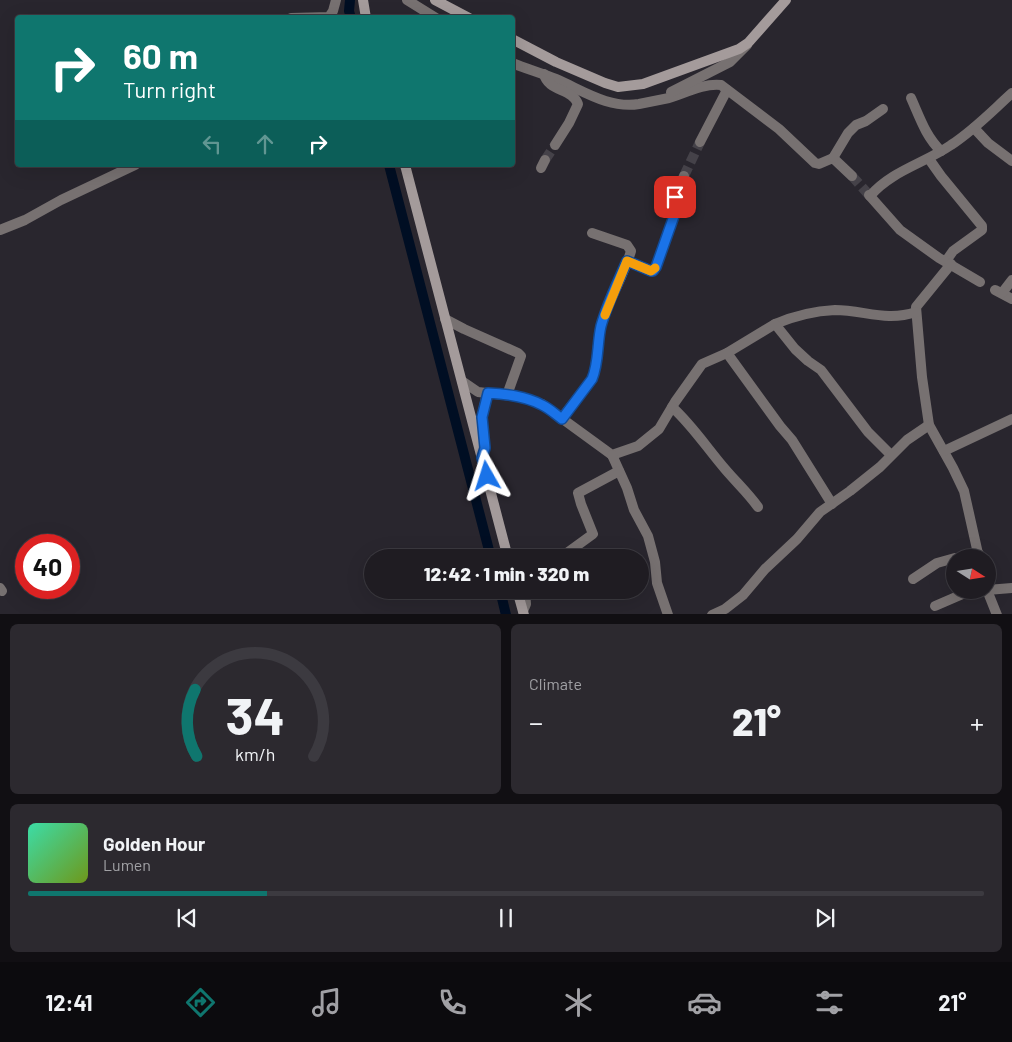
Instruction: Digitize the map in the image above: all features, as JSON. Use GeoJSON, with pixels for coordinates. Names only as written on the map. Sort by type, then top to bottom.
{"type":"FeatureCollection","features":[{"type":"Feature","properties":{"kind":"street"},"geometry":{"type":"LineString","coordinates":[[330,15],[336,0]]}},
{"type":"Feature","properties":{"kind":"street"},"geometry":{"type":"LineString","coordinates":[[363,0],[366,15]]}},
{"type":"Feature","properties":{"kind":"street"},"geometry":{"type":"LineString","coordinates":[[407,0],[431,15]]}},
{"type":"Feature","properties":{"kind":"street"},"geometry":{"type":"LineString","coordinates":[[435,0],[463,15]]}},
{"type":"Feature","properties":{"kind":"street"},"geometry":{"type":"LineString","coordinates":[[652,100],[730,62],[786,0]]}},
{"type":"Feature","properties":{"kind":"street"},"geometry":{"type":"LineString","coordinates":[[515,41],[564,65],[618,87],[650,82],[739,49],[748,43]]}},
{"type":"Feature","properties":{"kind":"street"},"geometry":{"type":"LineString","coordinates":[[515,64],[544,74],[609,102],[622,104],[637,104],[666,99],[717,84],[779,129],[815,163],[819,164],[833,158],[848,133],[856,126],[883,109]]}},
{"type":"Feature","properties":{"kind":"street"},"geometry":{"type":"LineString","coordinates":[[544,74],[545,81],[575,98],[578,104],[555,145]]}},
{"type":"Feature","properties":{"kind":"street"},"geometry":{"type":"LineString","coordinates":[[700,142],[727,90]]}},
{"type":"Feature","properties":{"kind":"street"},"geometry":{"type":"LineString","coordinates":[[980,282],[948,263],[900,230],[870,195],[888,180],[941,152],[974,128],[1012,93]]}},
{"type":"Feature","properties":{"kind":"street"},"geometry":{"type":"LineString","coordinates":[[911,98],[928,137],[941,152]]}},
{"type":"Feature","properties":{"kind":"street"},"geometry":{"type":"LineString","coordinates":[[974,128],[988,143],[1012,161]]}},
{"type":"Feature","properties":{"kind":"street"},"geometry":{"type":"LineString","coordinates":[[833,158],[852,176]]}},
{"type":"Feature","properties":{"kind":"street"},"geometry":{"type":"LineString","coordinates":[[929,159],[982,226],[982,230],[953,251],[948,263],[916,307],[922,378],[929,425],[964,491],[977,549]]}},
{"type":"Feature","properties":{"kind":"street"},"geometry":{"type":"LineString","coordinates":[[0,230],[25,220],[61,200],[131,167]]}},
{"type":"Feature","properties":{"kind":"street"},"geometry":{"type":"LineString","coordinates":[[406,167],[507,549]]}},
{"type":"Feature","properties":{"kind":"street"},"geometry":{"type":"LineString","coordinates":[[627,261],[651,271],[656,267],[674,216],[675,197],[684,176]]}},
{"type":"Feature","properties":{"kind":"street"},"geometry":{"type":"LineString","coordinates":[[562,419],[595,373],[602,323],[631,250],[630,247],[615,240],[592,233]]}},
{"type":"Feature","properties":{"kind":"street"},"geometry":{"type":"LineString","coordinates":[[1012,280],[998,292],[1012,300]]}},
{"type":"Feature","properties":{"kind":"street"},"geometry":{"type":"LineString","coordinates":[[612,456],[648,440],[659,429],[702,364],[727,353],[775,324],[789,318],[820,311],[848,311],[889,317],[904,316],[916,312]]}},
{"type":"Feature","properties":{"kind":"street"},"geometry":{"type":"LineString","coordinates":[[446,319],[522,356],[507,395]]}},
{"type":"Feature","properties":{"kind":"street"},"geometry":{"type":"LineString","coordinates":[[775,324],[795,350],[821,370],[868,432],[891,456]]}},
{"type":"Feature","properties":{"kind":"street"},"geometry":{"type":"LineString","coordinates":[[727,353],[792,440],[832,504]]}},
{"type":"Feature","properties":{"kind":"street"},"geometry":{"type":"LineString","coordinates":[[462,381],[478,392],[520,397],[542,404],[612,456],[634,510],[648,536],[657,583],[668,614]]}},
{"type":"Feature","properties":{"kind":"street"},"geometry":{"type":"LineString","coordinates":[[482,458],[485,448],[482,417],[488,393]]}},
{"type":"Feature","properties":{"kind":"street"},"geometry":{"type":"LineString","coordinates":[[672,407],[684,418],[725,470],[736,480],[758,507]]}},
{"type":"Feature","properties":{"kind":"street"},"geometry":{"type":"LineString","coordinates":[[944,451],[1012,419]]}},
{"type":"Feature","properties":{"kind":"street"},"geometry":{"type":"LineString","coordinates":[[712,614],[725,609],[743,595],[765,569],[797,539],[814,517],[880,467],[907,440],[929,425]]}},
{"type":"Feature","properties":{"kind":"street"},"geometry":{"type":"LineString","coordinates":[[572,549],[593,534],[578,493],[619,471]]}},
{"type":"Feature","properties":{"kind":"street"},"geometry":{"type":"LineString","coordinates":[[913,579],[937,563],[946,561]]}},
{"type":"Feature","properties":{"kind":"street"},"geometry":{"type":"LineString","coordinates":[[996,589],[1012,588]]}},
{"type":"Feature","properties":{"kind":"street"},"geometry":{"type":"LineString","coordinates":[[519,599],[523,613]]}},
{"type":"Feature","properties":{"kind":"street"},"geometry":{"type":"LineString","coordinates":[[523,613],[526,599]]}},
{"type":"Feature","properties":{"kind":"street"},"geometry":{"type":"LineString","coordinates":[[935,606],[951,599]]}},
{"type":"Feature","properties":{"kind":"street"},"geometry":{"type":"LineString","coordinates":[[991,599],[998,614]]}},
{"type":"Feature","properties":{"kind":"waterway"},"geometry":{"type":"LineString","coordinates":[[350,0],[350,15]]}},
{"type":"Feature","properties":{"kind":"waterway"},"geometry":{"type":"LineString","coordinates":[[390,167],[489,549]]}},
{"type":"Feature","properties":{"kind":"waterway"},"geometry":{"type":"LineString","coordinates":[[502,599],[506,614]]}},
{"type":"Feature","properties":{"kind":"tunnel"},"geometry":{"type":"LineString","coordinates":[[684,176],[700,142]]}},
{"type":"Feature","properties":{"kind":"tunnel"},"geometry":{"type":"LineString","coordinates":[[545,160],[555,145]]}},
{"type":"Feature","properties":{"kind":"tunnel"},"geometry":{"type":"LineString","coordinates":[[852,176],[869,195]]}},
{"type":"Feature","properties":{"kind":"slow traffic"},"geometry":{"type":"LineString","coordinates":[[605,315],[627,261],[651,271],[655,268]]}},
{"type":"Feature","properties":{"kind":"route"},"geometry":{"type":"LineString","coordinates":[[487,476],[482,458],[485,454],[482,417],[488,393],[520,397],[534,401],[542,404],[562,419],[567,410],[588,386],[595,373],[602,323],[627,261],[651,271],[656,267],[674,216],[675,197]]}}]}
